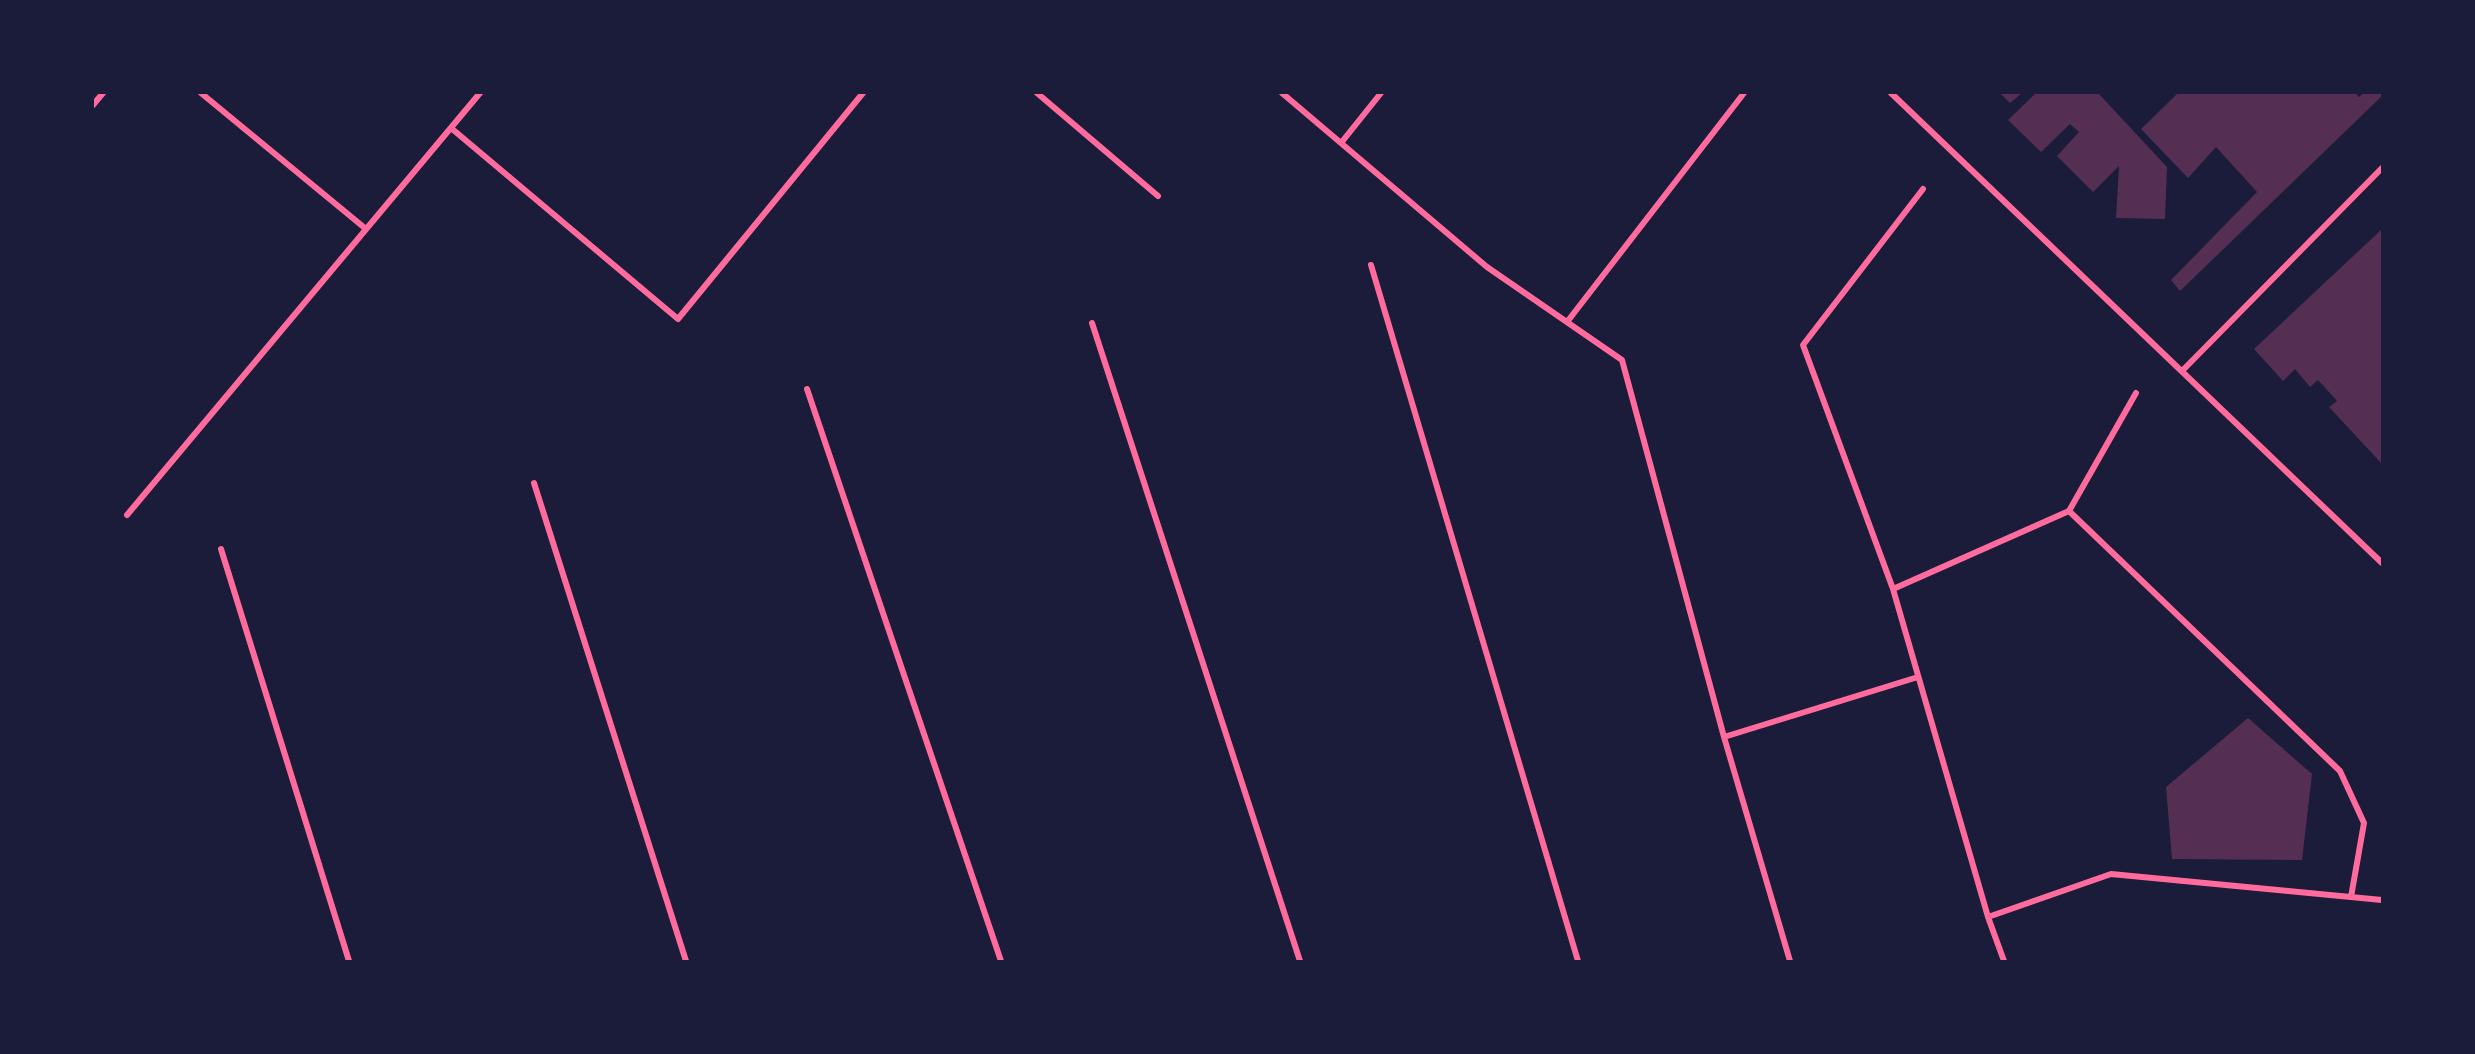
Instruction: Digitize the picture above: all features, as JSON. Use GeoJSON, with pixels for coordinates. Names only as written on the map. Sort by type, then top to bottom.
{"type":"FeatureCollection","features":[{"type":"Feature","properties":{"kind":"street"},"geometry":{"type":"LineString","coordinates":[[93,105],[103,93]]}},
{"type":"Feature","properties":{"kind":"street"},"geometry":{"type":"LineString","coordinates":[[201,93],[366,229]]}},
{"type":"Feature","properties":{"kind":"street"},"geometry":{"type":"LineString","coordinates":[[128,515],[480,93]]}},
{"type":"Feature","properties":{"kind":"street"},"geometry":{"type":"LineString","coordinates":[[451,128],[678,319],[863,93]]}},
{"type":"Feature","properties":{"kind":"street"},"geometry":{"type":"LineString","coordinates":[[1037,93],[1158,196]]}},
{"type":"Feature","properties":{"kind":"street"},"geometry":{"type":"LineString","coordinates":[[1282,93],[1487,267],[1622,360],[1724,737],[1790,961]]}},
{"type":"Feature","properties":{"kind":"street"},"geometry":{"type":"LineString","coordinates":[[1341,143],[1381,93]]}},
{"type":"Feature","properties":{"kind":"street"},"geometry":{"type":"LineString","coordinates":[[1567,322],[1744,93]]}},
{"type":"Feature","properties":{"kind":"street"},"geometry":{"type":"LineString","coordinates":[[1891,93],[2382,563]]}},
{"type":"Feature","properties":{"kind":"street"},"geometry":{"type":"LineString","coordinates":[[2182,371],[2382,168]]}},
{"type":"Feature","properties":{"kind":"street"},"geometry":{"type":"LineString","coordinates":[[1923,189],[1803,345],[1893,590],[1988,917],[2004,961]]}},
{"type":"Feature","properties":{"kind":"street"},"geometry":{"type":"LineString","coordinates":[[1371,266],[1578,961]]}},
{"type":"Feature","properties":{"kind":"street"},"geometry":{"type":"LineString","coordinates":[[1092,323],[1300,961]]}},
{"type":"Feature","properties":{"kind":"street"},"geometry":{"type":"LineString","coordinates":[[807,389],[1001,961]]}},
{"type":"Feature","properties":{"kind":"street"},"geometry":{"type":"LineString","coordinates":[[1893,590],[2069,511],[2136,393]]}},
{"type":"Feature","properties":{"kind":"street"},"geometry":{"type":"LineString","coordinates":[[534,483],[686,961]]}},
{"type":"Feature","properties":{"kind":"street"},"geometry":{"type":"LineString","coordinates":[[2069,511],[2340,771],[2364,823],[2351,897]]}},
{"type":"Feature","properties":{"kind":"street"},"geometry":{"type":"LineString","coordinates":[[221,549],[349,961]]}},
{"type":"Feature","properties":{"kind":"street"},"geometry":{"type":"LineString","coordinates":[[1724,737],[1918,677]]}},
{"type":"Feature","properties":{"kind":"street"},"geometry":{"type":"LineString","coordinates":[[1988,917],[2111,874],[2382,900]]}},
{"type":"Feature","properties":{"kind":"building"},"geometry":{"type":"Polygon","coordinates":[[[2000,93],[2022,93],[2010,103],[2000,93]]]}},
{"type":"Feature","properties":{"kind":"building"},"geometry":{"type":"Polygon","coordinates":[[[2036,93],[2098,93],[2167,167],[2165,219],[2116,218],[2119,166],[2093,192],[2057,156],[2079,132],[2070,124],[2041,152],[2008,120],[2036,93]]]}},
{"type":"Feature","properties":{"kind":"building"},"geometry":{"type":"Polygon","coordinates":[[[2178,93],[2355,93],[2359,97],[2364,93],[2382,93],[2382,96],[2180,291],[2171,280],[2257,192],[2216,147],[2188,178],[2141,129],[2178,93]]]}},
{"type":"Feature","properties":{"kind":"building"},"geometry":{"type":"Polygon","coordinates":[[[2382,229],[2382,464],[2329,407],[2337,401],[2318,380],[2310,387],[2295,369],[2283,381],[2254,349],[2382,229]]]}},
{"type":"Feature","properties":{"kind":"building"},"geometry":{"type":"Polygon","coordinates":[[[2248,718],[2312,774],[2302,860],[2172,859],[2166,787],[2248,718]]]}}]}
